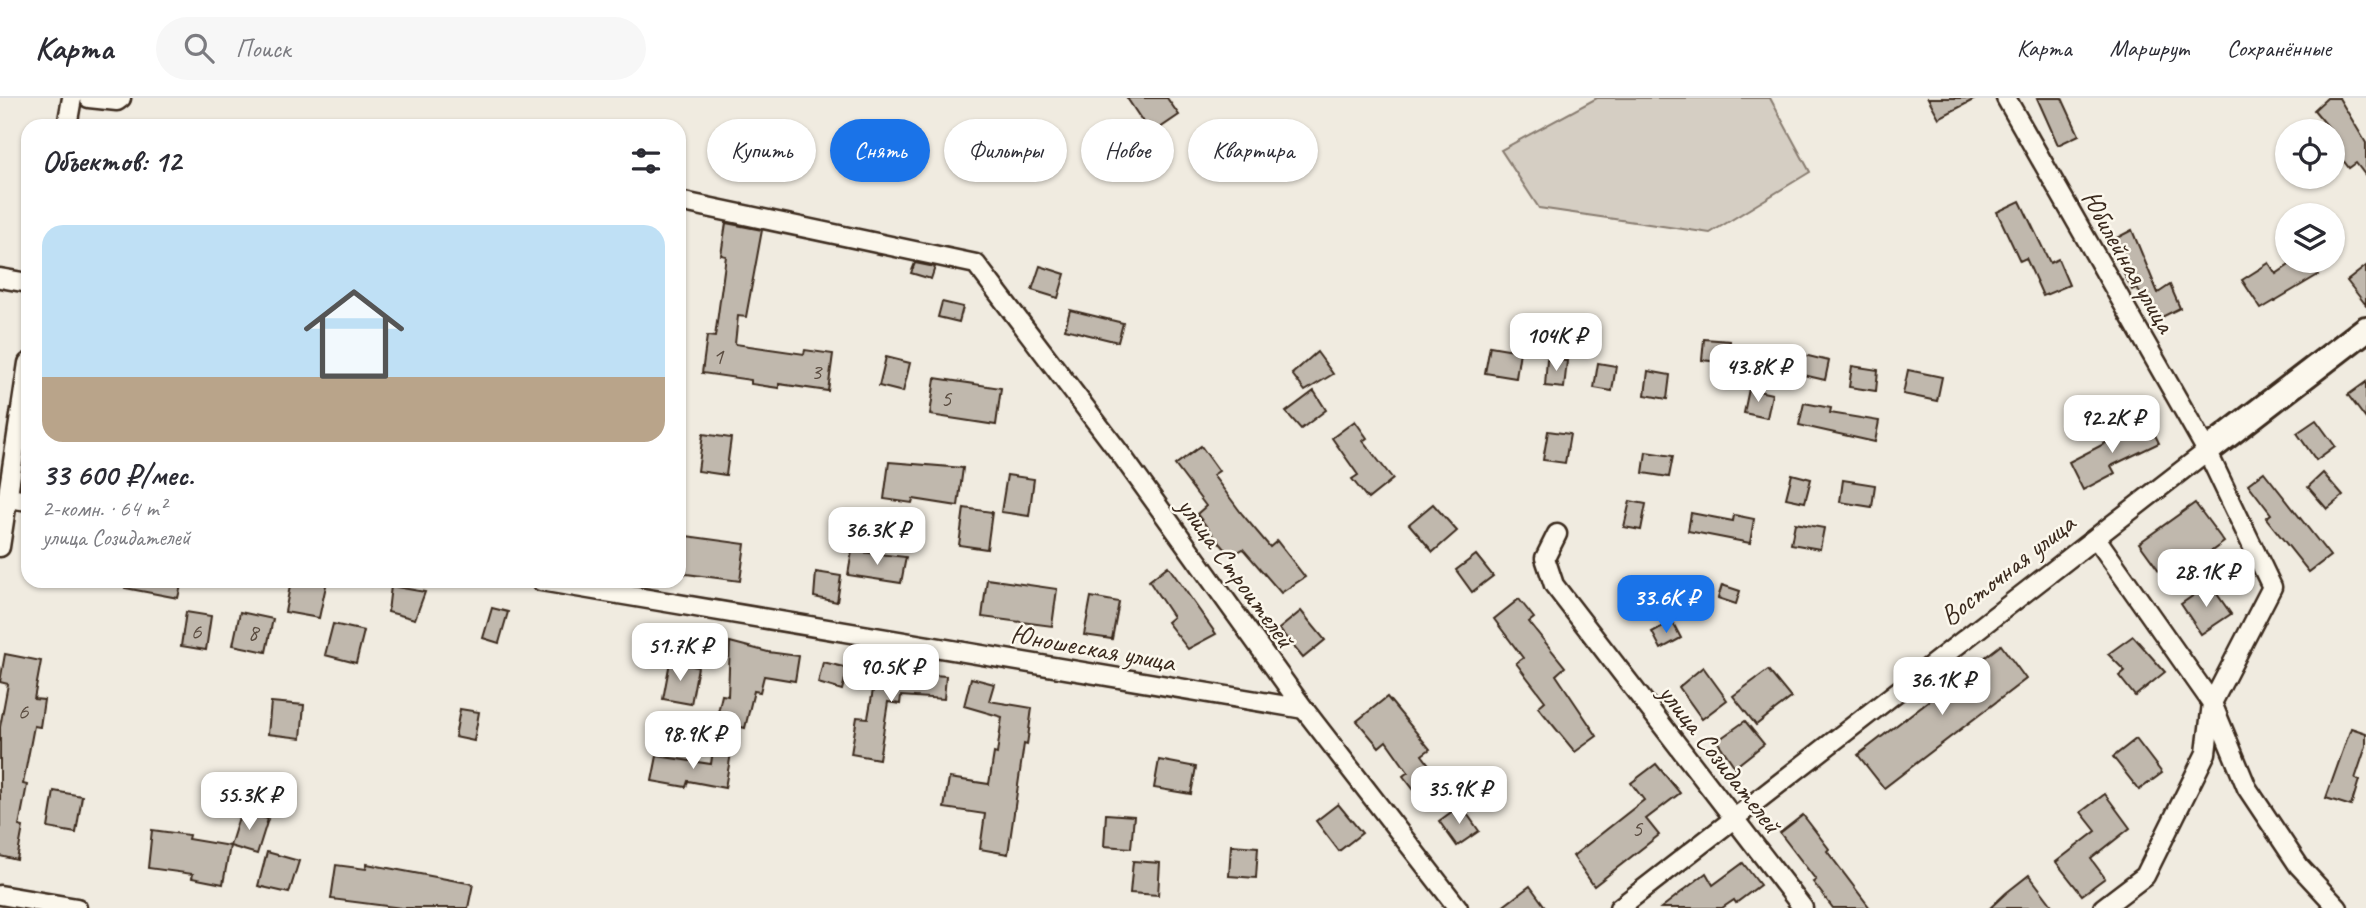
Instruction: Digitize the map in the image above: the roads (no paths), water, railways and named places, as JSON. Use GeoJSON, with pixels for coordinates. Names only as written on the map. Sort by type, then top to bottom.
{"type":"FeatureCollection","features":[{"type":"Feature","properties":{"kind":"street"},"geometry":{"type":"LineString","coordinates":[[68,119],[72,98]]}},
{"type":"Feature","properties":{"kind":"street"},"geometry":{"type":"LineString","coordinates":[[89,98],[117,101],[121,98]]}},
{"type":"Feature","properties":{"kind":"street","name":"Юбилейная улица"},"geometry":{"type":"LineString","coordinates":[[2006,98],[2207,451],[2272,587],[2212,703]]}},
{"type":"Feature","properties":{"kind":"street","name":"улица Строителей"},"geometry":{"type":"LineString","coordinates":[[686,202],[976,264],[1122,456],[1304,709],[1458,908]]}},
{"type":"Feature","properties":{"kind":"street"},"geometry":{"type":"LineString","coordinates":[[0,278],[21,282]]}},
{"type":"Feature","properties":{"kind":"street","name":"Восточная улица"},"geometry":{"type":"LineString","coordinates":[[1619,908],[2366,329]]}},
{"type":"Feature","properties":{"kind":"street"},"geometry":{"type":"LineString","coordinates":[[0,547],[21,410]]}},
{"type":"Feature","properties":{"kind":"street"},"geometry":{"type":"LineString","coordinates":[[8,498],[21,500]]}},
{"type":"Feature","properties":{"kind":"street","name":"улица Созидателей"},"geometry":{"type":"LineString","coordinates":[[1557,534],[1545,558],[1554,585],[1803,908]]}},
{"type":"Feature","properties":{"kind":"street"},"geometry":{"type":"LineString","coordinates":[[2096,538],[2212,703],[2248,788],[2300,866],[2338,908]]}},
{"type":"Feature","properties":{"kind":"street","name":"Юношеская улица"},"geometry":{"type":"LineString","coordinates":[[583,588],[1304,709]]}},
{"type":"Feature","properties":{"kind":"street"},"geometry":{"type":"LineString","coordinates":[[2102,908],[2145,876],[2206,753],[2212,703]]}},
{"type":"Feature","properties":{"kind":"street"},"geometry":{"type":"LineString","coordinates":[[0,895],[77,908]]}}]}
